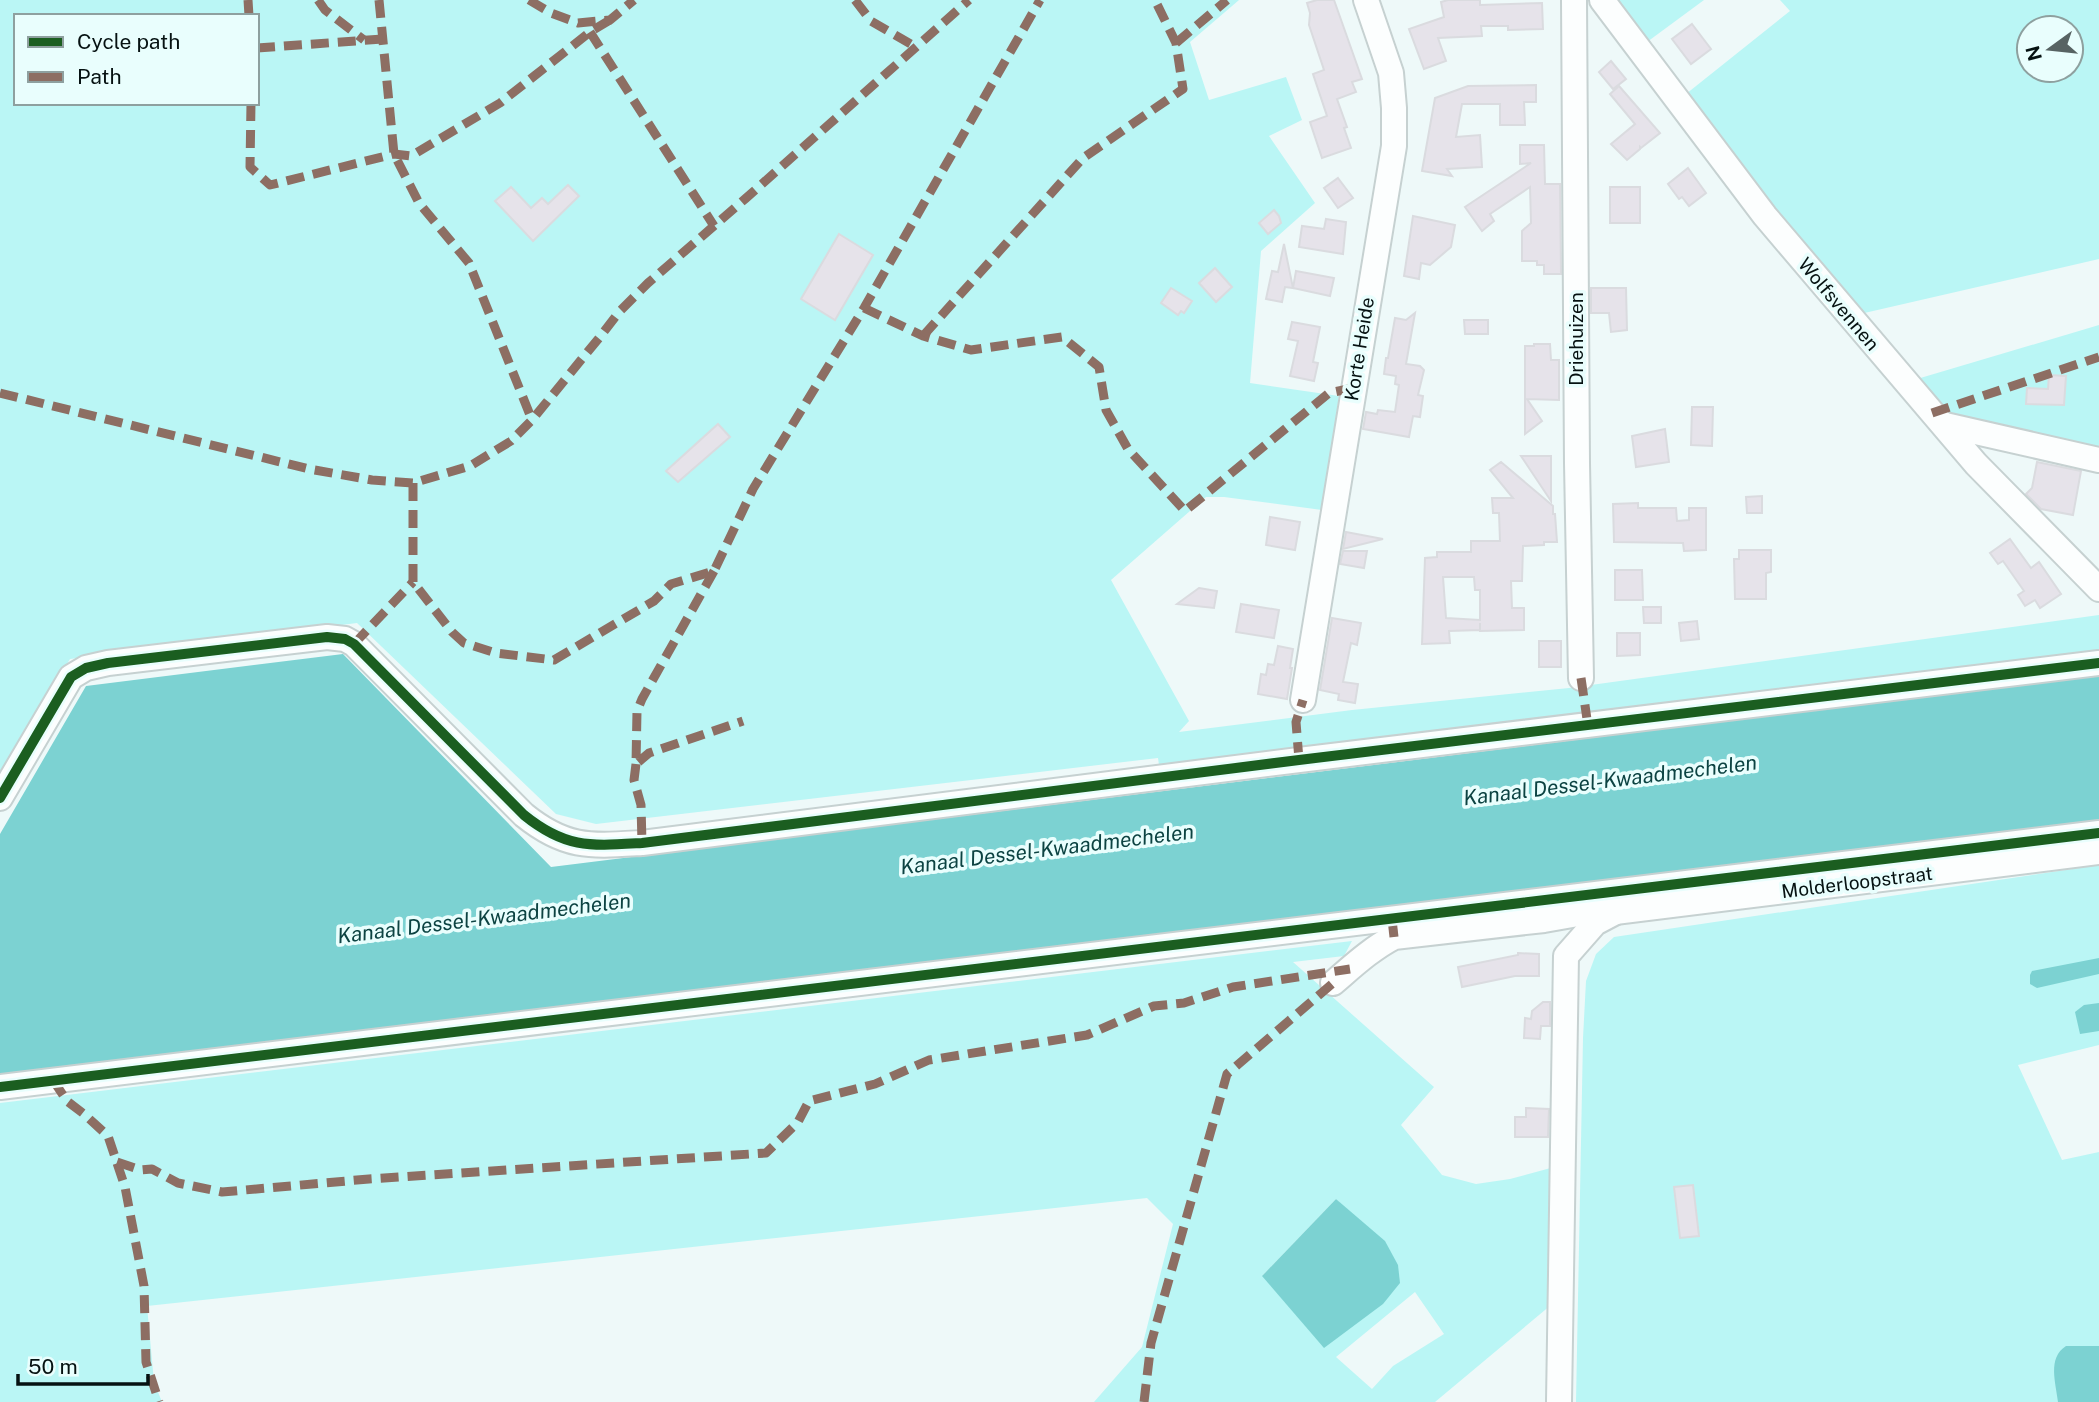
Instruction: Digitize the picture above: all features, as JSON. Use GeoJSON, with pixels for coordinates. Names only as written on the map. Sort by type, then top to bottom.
{"type":"FeatureCollection","features":[{"type":"Feature","properties":{"kind":"street","name":"Korte Heide"},"geometry":{"type":"LineString","coordinates":[[1303,700],[1394,146],[1391,73],[1366,0]]}},
{"type":"Feature","properties":{"kind":"street","name":"Driehuizen"},"geometry":{"type":"LineString","coordinates":[[1574,0],[1581,678]]}},
{"type":"Feature","properties":{"kind":"street","name":"Wolfsvennen"},"geometry":{"type":"LineString","coordinates":[[1602,0],[1765,216],[1976,464],[2099,589]]}},
{"type":"Feature","properties":{"kind":"street"},"geometry":{"type":"LineString","coordinates":[[1945,425],[2099,460]]}},
{"type":"Feature","properties":{"kind":"street"},"geometry":{"type":"LineString","coordinates":[[0,798],[71,677],[86,668],[108,663],[327,637],[345,639],[354,644],[524,815],[542,829],[584,845],[656,841],[2099,663]]}},
{"type":"Feature","properties":{"kind":"street"},"geometry":{"type":"LineString","coordinates":[[0,1087],[2099,833]]}},
{"type":"Feature","properties":{"kind":"street","name":"Molderloopstraat"},"geometry":{"type":"LineString","coordinates":[[1334,983],[1364,956],[1394,937],[2099,852]]}},
{"type":"Feature","properties":{"kind":"street","name":"Molderloopstraat"},"geometry":{"type":"LineString","coordinates":[[1566,956],[1595,923],[1615,912]]}},
{"type":"Feature","properties":{"kind":"street"},"geometry":{"type":"LineString","coordinates":[[1544,920],[1558,930],[1564,939],[1566,956],[1559,1402]]}},
{"type":"Feature","properties":{"kind":"shaded area"},"geometry":{"type":"Polygon","coordinates":[[[0,0],[1239,0],[1190,42],[1209,100],[1286,77],[1302,120],[1269,136],[1315,203],[1261,251],[1250,383],[1339,396],[1322,510],[1206,497],[1111,580],[1189,721],[1179,732],[1352,710],[1569,688],[2099,615],[2099,650],[1159,765],[1158,758],[596,824],[556,814],[357,623],[70,659],[0,776],[0,0]]]}},
{"type":"Feature","properties":{"kind":"shaded area"},"geometry":{"type":"Polygon","coordinates":[[[1615,0],[1704,0],[1647,42],[1615,0]]]}},
{"type":"Feature","properties":{"kind":"shaded area"},"geometry":{"type":"Polygon","coordinates":[[[1780,0],[2099,0],[2099,259],[1860,314],[1830,282],[1686,94],[1790,11],[1780,0]]]}},
{"type":"Feature","properties":{"kind":"shaded area"},"geometry":{"type":"Polygon","coordinates":[[[2099,325],[2099,454],[1952,421],[1917,379],[2099,325]]]}},
{"type":"Feature","properties":{"kind":"shaded area"},"geometry":{"type":"Polygon","coordinates":[[[2099,865],[2099,1045],[2018,1065],[2062,1160],[2099,1152],[2099,1402],[1576,1402],[1583,1038],[1586,981],[1596,954],[1614,937],[2099,865]]]}},
{"type":"Feature","properties":{"kind":"shaded area"},"geometry":{"type":"Polygon","coordinates":[[[1352,941],[1344,956],[1293,962],[1434,1087],[1401,1125],[1442,1175],[1476,1184],[1510,1179],[1558,1166],[1557,1300],[1435,1402],[1094,1402],[1142,1347],[1173,1224],[1147,1198],[147,1306],[154,1382],[162,1402],[0,1402],[0,1103],[1352,941]],[[1336,1199],[1262,1276],[1357,1219],[1336,1199]],[[1415,1292],[1336,1357],[1372,1389],[1393,1366],[1444,1334],[1415,1292]]]}},
{"type":"Feature","properties":{"kind":"water","name":"Kanaal Dessel-Kwaadmechelen"},"geometry":{"type":"Polygon","coordinates":[[[343,654],[551,867],[2099,675],[2099,820],[0,1080],[0,834],[86,686],[343,654]]]}},
{"type":"Feature","properties":{"kind":"water"},"geometry":{"type":"Polygon","coordinates":[[[2099,958],[2099,974],[2037,988],[2030,984],[2032,971],[2099,958]]]}},
{"type":"Feature","properties":{"kind":"water"},"geometry":{"type":"Polygon","coordinates":[[[2099,1003],[2099,1031],[2080,1034],[2075,1012],[2084,1005],[2099,1003]]]}},
{"type":"Feature","properties":{"kind":"water"},"geometry":{"type":"Polygon","coordinates":[[[1336,1199],[1385,1241],[1398,1265],[1400,1283],[1383,1304],[1324,1348],[1262,1276],[1336,1199]]]}},
{"type":"Feature","properties":{"kind":"water"},"geometry":{"type":"Polygon","coordinates":[[[2066,1346],[2099,1346],[2099,1402],[2058,1402],[2056,1357],[2066,1346]]]}},
{"type":"Feature","properties":{"kind":"building"},"geometry":{"type":"Polygon","coordinates":[[[1334,0],[1362,79],[1352,82],[1356,92],[1337,99],[1351,148],[1322,158],[1310,122],[1327,116],[1313,74],[1324,70],[1309,25],[1307,3],[1334,0]]]}},
{"type":"Feature","properties":{"kind":"building"},"geometry":{"type":"Polygon","coordinates":[[[1480,0],[1480,5],[1542,3],[1543,29],[1508,30],[1508,26],[1481,26],[1482,36],[1438,38],[1446,61],[1424,69],[1409,29],[1444,17],[1441,2],[1480,0]]]}},
{"type":"Feature","properties":{"kind":"building"},"geometry":{"type":"Polygon","coordinates":[[[1692,24],[1711,49],[1691,64],[1672,39],[1692,24]]]}},
{"type":"Feature","properties":{"kind":"building"},"geometry":{"type":"Polygon","coordinates":[[[1611,61],[1626,79],[1613,89],[1599,72],[1611,61]]]}},
{"type":"Feature","properties":{"kind":"building"},"geometry":{"type":"Polygon","coordinates":[[[1536,85],[1536,102],[1524,102],[1525,125],[1500,125],[1500,104],[1462,104],[1456,137],[1480,135],[1482,167],[1447,169],[1452,176],[1422,171],[1435,98],[1468,86],[1536,85]]]}},
{"type":"Feature","properties":{"kind":"building"},"geometry":{"type":"Polygon","coordinates":[[[1619,86],[1660,133],[1627,160],[1611,144],[1635,124],[1610,94],[1619,86]]]}},
{"type":"Feature","properties":{"kind":"building"},"geometry":{"type":"Polygon","coordinates":[[[1520,145],[1544,145],[1545,184],[1560,184],[1561,274],[1544,274],[1544,265],[1537,265],[1537,261],[1522,261],[1522,231],[1531,223],[1530,187],[1490,214],[1494,221],[1482,231],[1465,207],[1531,163],[1520,164],[1520,145]]]}},
{"type":"Feature","properties":{"kind":"building"},"geometry":{"type":"Polygon","coordinates":[[[1688,168],[1706,193],[1689,206],[1682,197],[1679,199],[1668,184],[1688,168]]]}},
{"type":"Feature","properties":{"kind":"building"},"geometry":{"type":"Polygon","coordinates":[[[1338,178],[1353,198],[1338,208],[1324,188],[1338,178]]]}},
{"type":"Feature","properties":{"kind":"building"},"geometry":{"type":"Polygon","coordinates":[[[568,185],[579,196],[533,241],[495,201],[511,187],[531,208],[542,198],[548,204],[568,185]]]}},
{"type":"Feature","properties":{"kind":"building"},"geometry":{"type":"Polygon","coordinates":[[[1610,187],[1640,187],[1640,223],[1610,223],[1610,187]]]}},
{"type":"Feature","properties":{"kind":"building"},"geometry":{"type":"Polygon","coordinates":[[[1274,210],[1281,223],[1268,234],[1259,223],[1274,210]]]}},
{"type":"Feature","properties":{"kind":"building"},"geometry":{"type":"Polygon","coordinates":[[[1413,216],[1455,225],[1451,247],[1430,265],[1421,263],[1419,279],[1404,276],[1413,216]]]}},
{"type":"Feature","properties":{"kind":"building"},"geometry":{"type":"Polygon","coordinates":[[[1326,219],[1346,222],[1343,254],[1299,247],[1302,226],[1324,229],[1326,219]]]}},
{"type":"Feature","properties":{"kind":"building"},"geometry":{"type":"Polygon","coordinates":[[[839,234],[873,255],[835,320],[801,299],[839,234]]]}},
{"type":"Feature","properties":{"kind":"building"},"geometry":{"type":"Polygon","coordinates":[[[1284,244],[1293,288],[1285,287],[1282,302],[1266,299],[1272,271],[1278,272],[1284,244]]]}},
{"type":"Feature","properties":{"kind":"building"},"geometry":{"type":"Polygon","coordinates":[[[1215,268],[1232,287],[1216,302],[1199,283],[1215,268]]]}},
{"type":"Feature","properties":{"kind":"building"},"geometry":{"type":"Polygon","coordinates":[[[1296,271],[1334,278],[1330,296],[1293,288],[1296,271]]]}},
{"type":"Feature","properties":{"kind":"building"},"geometry":{"type":"Polygon","coordinates":[[[1171,288],[1192,301],[1184,313],[1181,311],[1178,315],[1161,303],[1171,288]]]}},
{"type":"Feature","properties":{"kind":"building"},"geometry":{"type":"Polygon","coordinates":[[[1591,288],[1626,288],[1627,330],[1611,332],[1609,313],[1591,313],[1591,288]]]}},
{"type":"Feature","properties":{"kind":"building"},"geometry":{"type":"Polygon","coordinates":[[[1415,313],[1406,364],[1420,366],[1424,370],[1418,395],[1423,396],[1420,417],[1413,416],[1409,437],[1363,429],[1366,412],[1395,412],[1399,385],[1395,384],[1396,376],[1384,374],[1386,358],[1395,318],[1406,320],[1415,313]]]}},
{"type":"Feature","properties":{"kind":"building"},"geometry":{"type":"Polygon","coordinates":[[[1464,320],[1488,320],[1488,334],[1465,334],[1464,320]]]}},
{"type":"Feature","properties":{"kind":"building"},"geometry":{"type":"Polygon","coordinates":[[[1292,322],[1320,327],[1313,362],[1318,363],[1314,381],[1290,376],[1298,341],[1288,339],[1292,322]]]}},
{"type":"Feature","properties":{"kind":"building"},"geometry":{"type":"Polygon","coordinates":[[[1550,344],[1551,360],[1559,360],[1559,400],[1527,399],[1542,421],[1525,434],[1525,346],[1550,344]]]}},
{"type":"Feature","properties":{"kind":"building"},"geometry":{"type":"Polygon","coordinates":[[[2049,375],[2066,376],[2064,405],[2026,404],[2027,388],[2048,389],[2049,375]]]}},
{"type":"Feature","properties":{"kind":"building"},"geometry":{"type":"Polygon","coordinates":[[[1692,407],[1713,407],[1712,446],[1691,445],[1692,407]]]}},
{"type":"Feature","properties":{"kind":"building"},"geometry":{"type":"Polygon","coordinates":[[[718,424],[730,437],[678,482],[666,471],[718,424]]]}},
{"type":"Feature","properties":{"kind":"building"},"geometry":{"type":"Polygon","coordinates":[[[1665,429],[1669,462],[1636,467],[1632,436],[1665,429]]]}},
{"type":"Feature","properties":{"kind":"building"},"geometry":{"type":"Polygon","coordinates":[[[1521,456],[1551,456],[1551,501],[1521,456]]]}},
{"type":"Feature","properties":{"kind":"building"},"geometry":{"type":"Polygon","coordinates":[[[1501,462],[1553,506],[1557,542],[1523,546],[1522,581],[1511,581],[1512,608],[1524,608],[1524,630],[1449,631],[1450,643],[1422,644],[1425,558],[1437,557],[1437,552],[1471,552],[1471,541],[1500,541],[1499,513],[1493,513],[1492,498],[1513,498],[1490,470],[1501,462]],[[1443,577],[1446,618],[1480,620],[1480,590],[1475,590],[1474,577],[1443,577]]]}},
{"type":"Feature","properties":{"kind":"building"},"geometry":{"type":"Polygon","coordinates":[[[2037,462],[2081,471],[2073,515],[2041,509],[2026,494],[2032,488],[2037,462]]]}},
{"type":"Feature","properties":{"kind":"building"},"geometry":{"type":"Polygon","coordinates":[[[1762,496],[1762,513],[1747,513],[1746,497],[1762,496]]]}},
{"type":"Feature","properties":{"kind":"building"},"geometry":{"type":"Polygon","coordinates":[[[1638,503],[1638,508],[1676,508],[1677,521],[1689,520],[1689,508],[1706,508],[1706,550],[1684,551],[1683,543],[1614,542],[1613,504],[1638,503]]]}},
{"type":"Feature","properties":{"kind":"building"},"geometry":{"type":"Polygon","coordinates":[[[1270,517],[1300,522],[1295,550],[1266,545],[1270,517]]]}},
{"type":"Feature","properties":{"kind":"building"},"geometry":{"type":"Polygon","coordinates":[[[1346,532],[1383,539],[1343,549],[1346,532]]]}},
{"type":"Feature","properties":{"kind":"building"},"geometry":{"type":"Polygon","coordinates":[[[2010,539],[2031,568],[2039,562],[2061,594],[2040,608],[2035,600],[2025,606],[2018,595],[2024,591],[2003,561],[1998,564],[1990,553],[2010,539]]]}},
{"type":"Feature","properties":{"kind":"building"},"geometry":{"type":"Polygon","coordinates":[[[1739,550],[1771,550],[1771,572],[1766,573],[1766,599],[1735,599],[1734,559],[1739,559],[1739,550]]]}},
{"type":"Feature","properties":{"kind":"building"},"geometry":{"type":"Polygon","coordinates":[[[1343,551],[1367,551],[1364,568],[1340,564],[1343,551]]]}},
{"type":"Feature","properties":{"kind":"building"},"geometry":{"type":"Polygon","coordinates":[[[1615,570],[1642,570],[1643,600],[1615,600],[1615,570]]]}},
{"type":"Feature","properties":{"kind":"building"},"geometry":{"type":"Polygon","coordinates":[[[1199,588],[1217,591],[1214,608],[1177,604],[1199,588]]]}},
{"type":"Feature","properties":{"kind":"building"},"geometry":{"type":"Polygon","coordinates":[[[1241,604],[1279,610],[1274,638],[1236,632],[1241,604]]]}},
{"type":"Feature","properties":{"kind":"building"},"geometry":{"type":"Polygon","coordinates":[[[1643,607],[1661,607],[1661,623],[1644,623],[1643,607]]]}},
{"type":"Feature","properties":{"kind":"building"},"geometry":{"type":"Polygon","coordinates":[[[1332,618],[1361,623],[1357,645],[1351,643],[1343,682],[1358,684],[1355,703],[1338,700],[1339,694],[1320,690],[1332,618]]]}},
{"type":"Feature","properties":{"kind":"building"},"geometry":{"type":"Polygon","coordinates":[[[1697,621],[1699,639],[1681,641],[1679,623],[1697,621]]]}},
{"type":"Feature","properties":{"kind":"building"},"geometry":{"type":"Polygon","coordinates":[[[1617,633],[1640,633],[1640,655],[1617,656],[1617,633]]]}},
{"type":"Feature","properties":{"kind":"building"},"geometry":{"type":"Polygon","coordinates":[[[1539,641],[1561,641],[1561,667],[1539,667],[1539,641]]]}},
{"type":"Feature","properties":{"kind":"building"},"geometry":{"type":"Polygon","coordinates":[[[1278,646],[1293,649],[1287,699],[1258,694],[1261,674],[1266,675],[1268,664],[1274,665],[1278,646]]]}},
{"type":"Feature","properties":{"kind":"building"},"geometry":{"type":"Polygon","coordinates":[[[1518,953],[1539,954],[1539,976],[1515,976],[1462,987],[1458,967],[1518,953]]]}},
{"type":"Feature","properties":{"kind":"building"},"geometry":{"type":"Polygon","coordinates":[[[1543,1002],[1550,1002],[1550,1026],[1541,1026],[1540,1039],[1524,1038],[1525,1018],[1531,1019],[1532,1011],[1543,1002]]]}},
{"type":"Feature","properties":{"kind":"building"},"geometry":{"type":"Polygon","coordinates":[[[1526,1108],[1549,1109],[1548,1137],[1515,1137],[1515,1117],[1526,1117],[1526,1108]]]}},
{"type":"Feature","properties":{"kind":"building"},"geometry":{"type":"Polygon","coordinates":[[[1693,1185],[1699,1236],[1680,1238],[1674,1187],[1693,1185]]]}},
{"type":"Feature","properties":{"kind":"marked path"},"geometry":{"type":"LineString","coordinates":[[248,0],[249,14]]}},
{"type":"Feature","properties":{"kind":"marked path"},"geometry":{"type":"LineString","coordinates":[[318,0],[325,10],[364,40]]}},
{"type":"Feature","properties":{"kind":"marked path"},"geometry":{"type":"LineString","coordinates":[[379,0],[394,154],[419,203],[469,263],[532,420]]}},
{"type":"Feature","properties":{"kind":"marked path"},"geometry":{"type":"LineString","coordinates":[[529,0],[551,13],[578,23],[610,20],[634,0]]}},
{"type":"Feature","properties":{"kind":"marked path"},"geometry":{"type":"LineString","coordinates":[[855,0],[871,21],[916,47]]}},
{"type":"Feature","properties":{"kind":"marked path"},"geometry":{"type":"LineString","coordinates":[[0,393],[309,469],[372,480],[413,483],[470,466],[511,441],[532,420],[619,312],[648,283],[969,0]]}},
{"type":"Feature","properties":{"kind":"marked path"},"geometry":{"type":"LineString","coordinates":[[413,483],[413,582],[452,632],[464,643],[496,653],[554,660],[654,601],[671,584],[714,571],[753,489],[864,308],[1040,0]]}},
{"type":"Feature","properties":{"kind":"marked path"},"geometry":{"type":"LineString","coordinates":[[923,336],[1083,158],[1183,89],[1176,43],[1155,0]]}},
{"type":"Feature","properties":{"kind":"marked path"},"geometry":{"type":"LineString","coordinates":[[1176,43],[1227,0]]}},
{"type":"Feature","properties":{"kind":"marked path"},"geometry":{"type":"LineString","coordinates":[[251,105],[250,167],[270,185],[394,154],[411,156],[500,103],[590,32],[610,20]]}},
{"type":"Feature","properties":{"kind":"marked path"},"geometry":{"type":"LineString","coordinates":[[590,32],[714,226]]}},
{"type":"Feature","properties":{"kind":"marked path"},"geometry":{"type":"LineString","coordinates":[[259,48],[383,39]]}},
{"type":"Feature","properties":{"kind":"marked path"},"geometry":{"type":"LineString","coordinates":[[864,308],[923,336],[971,350],[1062,337],[1099,367],[1106,410],[1128,449],[1185,511],[1329,393],[1353,388]]}},
{"type":"Feature","properties":{"kind":"marked path"},"geometry":{"type":"LineString","coordinates":[[1932,413],[2099,357]]}},
{"type":"Feature","properties":{"kind":"marked path"},"geometry":{"type":"LineString","coordinates":[[714,571],[637,711],[636,764],[649,753],[743,721]]}},
{"type":"Feature","properties":{"kind":"marked path"},"geometry":{"type":"LineString","coordinates":[[354,644],[413,582]]}},
{"type":"Feature","properties":{"kind":"marked path"},"geometry":{"type":"LineString","coordinates":[[1581,678],[1588,726]]}},
{"type":"Feature","properties":{"kind":"marked path"},"geometry":{"type":"LineString","coordinates":[[1299,760],[1296,722],[1303,700]]}},
{"type":"Feature","properties":{"kind":"marked path"},"geometry":{"type":"LineString","coordinates":[[636,764],[634,780],[641,805],[642,843]]}},
{"type":"Feature","properties":{"kind":"marked path"},"geometry":{"type":"LineString","coordinates":[[1392,919],[1394,937]]}},
{"type":"Feature","properties":{"kind":"marked path"},"geometry":{"type":"LineString","coordinates":[[117,1162],[141,1170],[152,1169],[178,1183],[222,1192],[369,1179],[766,1153],[798,1122],[809,1101],[875,1084],[929,1060],[1087,1035],[1154,1006],[1184,1003],[1233,987],[1350,969]]}},
{"type":"Feature","properties":{"kind":"marked path"},"geometry":{"type":"LineString","coordinates":[[1144,1402],[1151,1343],[1227,1074],[1333,983]]}},
{"type":"Feature","properties":{"kind":"marked path"},"geometry":{"type":"LineString","coordinates":[[53,1080],[67,1101],[108,1136],[125,1187],[144,1286],[146,1362],[159,1402]]}},
{"type":"Feature","properties":{"kind":"cycle path"},"geometry":{"type":"LineString","coordinates":[[0,798],[71,677],[86,668],[108,663],[327,637],[345,639],[354,644],[524,815],[566,840],[608,845],[642,843],[2099,663]]}},
{"type":"Feature","properties":{"kind":"cycle path"},"geometry":{"type":"LineString","coordinates":[[0,1087],[2099,833]]}}]}
